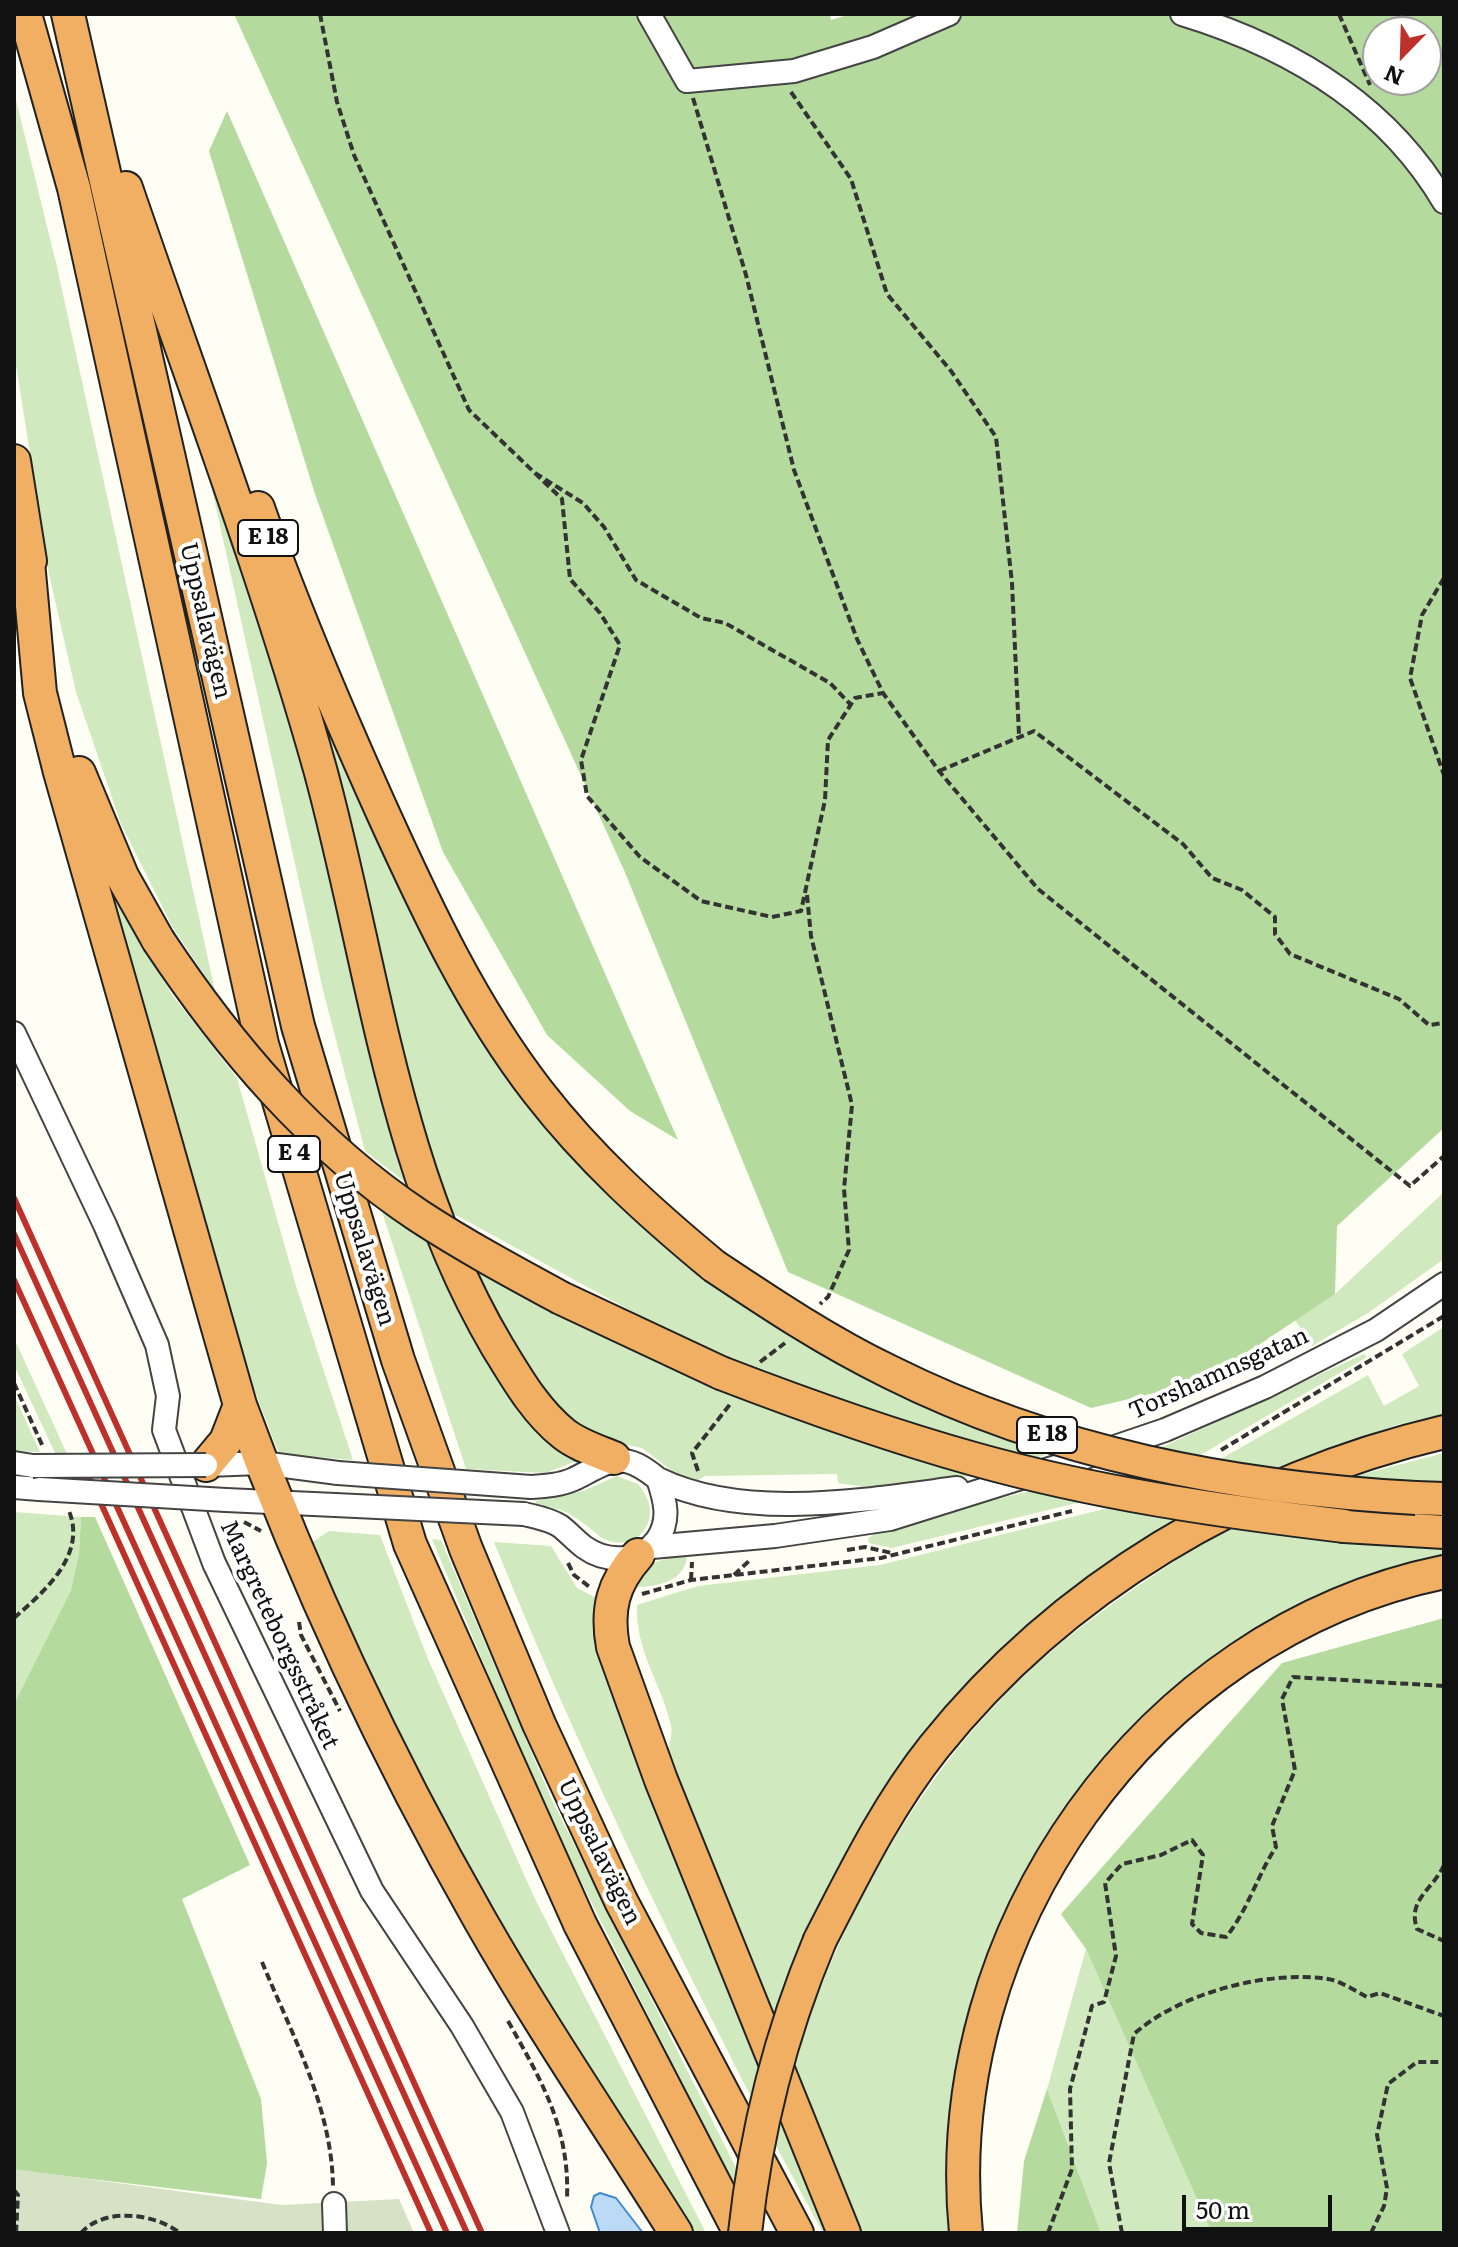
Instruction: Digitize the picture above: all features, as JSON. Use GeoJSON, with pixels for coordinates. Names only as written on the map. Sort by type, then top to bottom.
{"type":"FeatureCollection","features":[{"type":"Feature","properties":{"kind":"highway","name":"Uppsalavägen"},"geometry":{"type":"LineString","coordinates":[[25,14],[74,188],[262,1044],[410,1544],[580,1924],[743,2233]]}},
{"type":"Feature","properties":{"kind":"highway","name":"Uppsalavägen"},"geometry":{"type":"LineString","coordinates":[[71,23],[298,1026],[398,1360],[466,1549],[545,1738],[621,1901],[797,2233]]}},
{"type":"Feature","properties":{"kind":"highway"},"geometry":{"type":"LineString","coordinates":[[71,23],[270,610],[315,755],[388,1063],[442,1232],[481,1319],[522,1387],[566,1435],[614,1458]]}},
{"type":"Feature","properties":{"kind":"highway","name":"E 18"},"geometry":{"type":"LineString","coordinates":[[71,23],[206,362],[271,545],[334,704],[425,904],[493,1030],[537,1091],[584,1148],[639,1204],[714,1266],[803,1325],[891,1373],[992,1417],[1166,1469],[1344,1494],[1430,1498]]}},
{"type":"Feature","properties":{"kind":"highway","name":"E 18"},"geometry":{"type":"LineString","coordinates":[[14,461],[44,641],[74,757],[122,876],[158,940],[205,1011],[300,1119],[362,1173],[418,1215],[561,1298],[721,1373],[811,1408],[975,1460],[1138,1497],[1344,1526],[1444,1532]]}},
{"type":"Feature","properties":{"kind":"highway"},"geometry":{"type":"LineString","coordinates":[[26,540],[40,693],[96,903],[240,1405],[277,1503],[363,1692],[481,1923],[676,2233]]}},
{"type":"Feature","properties":{"kind":"highway"},"geometry":{"type":"LineString","coordinates":[[206,1465],[226,1441],[240,1405]]}},
{"type":"Feature","properties":{"kind":"highway"},"geometry":{"type":"LineString","coordinates":[[743,2233],[768,2091],[794,2004],[820,1940],[890,1811],[933,1748],[983,1692],[1055,1624],[1198,1523],[1281,1484],[1383,1446],[1444,1432]]}},
{"type":"Feature","properties":{"kind":"highway"},"geometry":{"type":"LineString","coordinates":[[645,1551],[619,1576],[612,1595],[609,1626],[613,1647],[696,1868],[844,2233]]}},
{"type":"Feature","properties":{"kind":"highway"},"geometry":{"type":"LineString","coordinates":[[966,2233],[967,2121],[977,2042],[996,1976],[1021,1911],[1055,1850],[1094,1793],[1137,1745],[1189,1698],[1244,1656],[1334,1608],[1444,1572]]}},
{"type":"Feature","properties":{"kind":"street"},"geometry":{"type":"LineString","coordinates":[[649,14],[687,81],[779,73],[817,65],[873,47],[949,14]]}},
{"type":"Feature","properties":{"kind":"street"},"geometry":{"type":"LineString","coordinates":[[1182,14],[1220,26],[1286,55],[1342,88],[1400,140],[1426,172],[1444,202]]}},
{"type":"Feature","properties":{"kind":"street","name":"Margreteborgsstråket"},"geometry":{"type":"LineString","coordinates":[[14,1033],[105,1225],[157,1345],[168,1396],[164,1430],[214,1563],[372,1891],[462,2026],[512,2112],[558,2233]]}},
{"type":"Feature","properties":{"kind":"street","name":"Torshamnsgatan"},"geometry":{"type":"LineString","coordinates":[[14,1487],[524,1514],[559,1526],[586,1549],[621,1559],[645,1551],[890,1519],[1165,1430],[1265,1387],[1376,1330],[1444,1284]]}},
{"type":"Feature","properties":{"kind":"street"},"geometry":{"type":"LineString","coordinates":[[24,1465],[262,1463],[338,1473],[531,1487],[574,1479],[614,1458]]}},
{"type":"Feature","properties":{"kind":"street","name":"Torshamnsgatan"},"geometry":{"type":"LineString","coordinates":[[614,1458],[638,1465],[658,1479],[699,1496],[775,1503],[852,1501],[1002,1482]]}},
{"type":"Feature","properties":{"kind":"street"},"geometry":{"type":"LineString","coordinates":[[645,1551],[661,1533],[666,1511],[658,1479]]}},
{"type":"Feature","properties":{"kind":"street"},"geometry":{"type":"LineString","coordinates":[[334,2204],[335,2233]]}},
{"type":"Feature","properties":{"kind":"path"},"geometry":{"type":"LineString","coordinates":[[320,14],[337,102],[354,155],[469,410],[562,499],[570,579],[600,613],[620,645],[581,760],[587,796],[640,857],[701,901],[772,917],[801,911],[825,800],[828,740],[855,698],[883,693]]}},
{"type":"Feature","properties":{"kind":"path"},"geometry":{"type":"LineString","coordinates":[[1339,14],[1362,66]]}},
{"type":"Feature","properties":{"kind":"path"},"geometry":{"type":"LineString","coordinates":[[779,73],[851,179],[887,294],[951,371],[996,437],[1012,583],[1019,735]]}},
{"type":"Feature","properties":{"kind":"path"},"geometry":{"type":"LineString","coordinates":[[687,81],[746,275],[794,470],[857,639],[883,693],[939,771],[1038,889],[1410,1186],[1444,1156]]}},
{"type":"Feature","properties":{"kind":"path"},"geometry":{"type":"LineString","coordinates":[[533,473],[541,473],[583,503],[604,527],[636,580],[701,618],[725,623],[830,683],[851,705]]}},
{"type":"Feature","properties":{"kind":"path"},"geometry":{"type":"LineString","coordinates":[[1444,578],[1422,615],[1410,678],[1444,775]]}},
{"type":"Feature","properties":{"kind":"path"},"geometry":{"type":"LineString","coordinates":[[939,771],[1034,731],[1183,844],[1212,878],[1242,890],[1275,917],[1275,934],[1290,954],[1399,999],[1429,1025],[1444,1023]]}},
{"type":"Feature","properties":{"kind":"path"},"geometry":{"type":"LineString","coordinates":[[807,889],[811,936],[852,1105],[844,1189],[849,1250],[828,1297],[815,1309]]}},
{"type":"Feature","properties":{"kind":"path"},"geometry":{"type":"LineString","coordinates":[[847,1550],[865,1547],[896,1554]]}},
{"type":"Feature","properties":{"kind":"path"},"geometry":{"type":"LineString","coordinates":[[734,1575],[744,1561],[752,1560]]}},
{"type":"Feature","properties":{"kind":"path"},"geometry":{"type":"LineString","coordinates":[[1048,2233],[1072,2169],[1070,2089],[1092,2006],[1104,2002],[1115,1969],[1105,1883],[1122,1864],[1161,1855],[1192,1840],[1203,1855],[1192,1924],[1201,1933],[1226,1937],[1242,1917],[1255,1880],[1276,1847],[1272,1826],[1295,1770],[1282,1699],[1293,1677],[1444,1686]]}},
{"type":"Feature","properties":{"kind":"path"},"geometry":{"type":"LineString","coordinates":[[1444,1865],[1437,1881],[1419,1896],[1412,1916],[1417,1929],[1444,1941]]}},
{"type":"Feature","properties":{"kind":"path"},"geometry":{"type":"LineString","coordinates":[[262,1962],[320,2100],[333,2149],[334,2204]]}},
{"type":"Feature","properties":{"kind":"path"},"geometry":{"type":"LineString","coordinates":[[1122,2233],[1109,2163],[1111,2142],[1134,2034],[1146,2023],[1233,1983],[1287,1976],[1331,1979],[1367,1997],[1380,1993],[1444,2016]]}},
{"type":"Feature","properties":{"kind":"path"},"geometry":{"type":"LineString","coordinates":[[1371,2233],[1384,2206],[1387,2188],[1377,2135],[1388,2084],[1417,2062],[1444,2062]]}},
{"type":"Feature","properties":{"kind":"path"},"geometry":{"type":"LineString","coordinates":[[14,2190],[18,2195],[16,2233]]}},
{"type":"Feature","properties":{"kind":"path"},"geometry":{"type":"LineString","coordinates":[[81,2233],[91,2222],[112,2216],[144,2218],[180,2233]]}},
{"type":"Feature","properties":{"kind":"green space"},"geometry":{"type":"Polygon","coordinates":[[[234,14],[830,14],[831,20],[851,14],[1444,14],[1444,1128],[1337,1226],[1335,1294],[1205,1381],[1091,1408],[788,1272],[624,870],[234,14]]]}},
{"type":"Feature","properties":{"kind":"green space"},"geometry":{"type":"Polygon","coordinates":[[[14,92],[57,267],[215,991],[173,928],[121,824],[76,692],[49,574],[14,352],[14,92]]]}},
{"type":"Feature","properties":{"kind":"green space"},"geometry":{"type":"Polygon","coordinates":[[[227,111],[678,1140],[630,1111],[547,1035],[443,852],[315,494],[209,151],[227,111]]]}},
{"type":"Feature","properties":{"kind":"green space"},"geometry":{"type":"Polygon","coordinates":[[[214,484],[302,757],[413,1188],[365,1151],[323,990],[211,485],[214,484]]]}},
{"type":"Feature","properties":{"kind":"green space"},"geometry":{"type":"Polygon","coordinates":[[[309,671],[572,1155],[614,1200],[707,1278],[1053,1452],[1030,1460],[830,1401],[697,1347],[443,1208],[414,1115],[309,671]]]}},
{"type":"Feature","properties":{"kind":"green space"},"geometry":{"type":"Polygon","coordinates":[[[106,884],[173,996],[237,1078],[297,1289],[353,1460],[279,1454],[254,1389],[106,884]]]}},
{"type":"Feature","properties":{"kind":"green space"},"geometry":{"type":"Polygon","coordinates":[[[1444,1192],[1444,1259],[1368,1313],[1312,1346],[1295,1320],[1335,1294],[1444,1192]]]}},
{"type":"Feature","properties":{"kind":"green space"},"geometry":{"type":"Polygon","coordinates":[[[381,1209],[435,1246],[584,1458],[546,1473],[466,1469],[381,1209]]]}},
{"type":"Feature","properties":{"kind":"green space"},"geometry":{"type":"Polygon","coordinates":[[[465,1264],[589,1329],[712,1385],[838,1433],[971,1476],[879,1489],[838,1483],[837,1474],[705,1476],[690,1485],[642,1448],[585,1436],[545,1399],[465,1264]]]}},
{"type":"Feature","properties":{"kind":"green space"},"geometry":{"type":"Polygon","coordinates":[[[1444,1327],[1444,1414],[1396,1425],[1279,1469],[1219,1460],[1368,1375],[1384,1406],[1419,1386],[1402,1354],[1444,1327]]]}},
{"type":"Feature","properties":{"kind":"green space"},"geometry":{"type":"Polygon","coordinates":[[[14,1338],[68,1456],[56,1455],[14,1365],[14,1338]]]}},
{"type":"Feature","properties":{"kind":"green space"},"geometry":{"type":"Polygon","coordinates":[[[1364,1354],[1367,1357],[1197,1457],[1158,1449],[1364,1354]]]}},
{"type":"Feature","properties":{"kind":"green space"},"geometry":{"type":"Polygon","coordinates":[[[14,1395],[40,1452],[14,1451],[14,1395]]]}},
{"type":"Feature","properties":{"kind":"green space"},"geometry":{"type":"Polygon","coordinates":[[[1444,1453],[1444,1482],[1351,1477],[1444,1453]]]}},
{"type":"Feature","properties":{"kind":"green space"},"geometry":{"type":"Polygon","coordinates":[[[617,1476],[638,1484],[647,1498],[649,1520],[635,1540],[608,1540],[564,1511],[536,1506],[536,1501],[583,1491],[617,1476]]]}},
{"type":"Feature","properties":{"kind":"green space"},"geometry":{"type":"Polygon","coordinates":[[[1030,1491],[1081,1502],[892,1548],[869,1543],[868,1538],[887,1527],[1030,1491]]]}},
{"type":"Feature","properties":{"kind":"green space"},"geometry":{"type":"Polygon","coordinates":[[[1108,1508],[1175,1521],[1120,1556],[825,1896],[794,1961],[769,2030],[668,1761],[671,1725],[644,1652],[637,1605],[698,1586],[880,1565],[1108,1508]]]}},
{"type":"Feature","properties":{"kind":"green space"},"geometry":{"type":"Polygon","coordinates":[[[14,1512],[81,1517],[79,1553],[71,1590],[14,1704],[14,1512]]]}},
{"type":"Feature","properties":{"kind":"green space"},"geometry":{"type":"Polygon","coordinates":[[[81,1517],[95,1517],[250,1865],[182,1899],[261,2099],[267,2163],[261,2199],[14,2170],[14,1704],[71,1590],[79,1553],[81,1517]]]}},
{"type":"Feature","properties":{"kind":"green space"},"geometry":{"type":"Polygon","coordinates":[[[1225,1528],[1353,1544],[1444,1549],[1444,1561],[1176,1692],[1113,1751],[1051,1833],[1015,1900],[956,2233],[856,2233],[789,2078],[834,1955],[863,1896],[895,1838],[932,1783],[972,1731],[1017,1683],[1105,1609],[1225,1528]]]}},
{"type":"Feature","properties":{"kind":"green space"},"geometry":{"type":"Polygon","coordinates":[[[329,1531],[380,1535],[428,1659],[534,1897],[706,2233],[688,2233],[478,1896],[321,1577],[311,1543],[329,1531]]]}},
{"type":"Feature","properties":{"kind":"green space"},"geometry":{"type":"Polygon","coordinates":[[[432,1539],[441,1540],[551,1798],[738,2172],[735,2188],[543,1806],[432,1539]]]}},
{"type":"Feature","properties":{"kind":"green space"},"geometry":{"type":"Polygon","coordinates":[[[494,1542],[551,1546],[577,1588],[600,1600],[761,2065],[752,2099],[617,1824],[494,1542]]]}},
{"type":"Feature","properties":{"kind":"green space"},"geometry":{"type":"Polygon","coordinates":[[[687,1551],[682,1571],[675,1578],[646,1587],[625,1587],[643,1567],[687,1551]]]}},
{"type":"Feature","properties":{"kind":"green space"},"geometry":{"type":"Polygon","coordinates":[[[1444,1618],[1444,2233],[1212,2233],[1086,1949],[1061,1914],[1282,1663],[1444,1618]]]}},
{"type":"Feature","properties":{"kind":"green space"},"geometry":{"type":"Polygon","coordinates":[[[1086,1949],[1212,2233],[1101,2233],[1047,2089],[1086,1949]]]}},
{"type":"Feature","properties":{"kind":"green space"},"geometry":{"type":"Polygon","coordinates":[[[1047,2089],[1101,2233],[1017,2233],[1024,2161],[1047,2089]]]}},
{"type":"Feature","properties":{"kind":"green space"},"geometry":{"type":"Polygon","coordinates":[[[781,2110],[832,2233],[823,2233],[775,2144],[781,2110]]]}},
{"type":"Feature","properties":{"kind":"green space"},"geometry":{"type":"Polygon","coordinates":[[[14,2169],[281,2205],[399,2199],[414,2233],[14,2233],[14,2169]]]}},
{"type":"Feature","properties":{"kind":"water"},"geometry":{"type":"Polygon","coordinates":[[[600,2193],[616,2198],[643,2233],[600,2233],[591,2207],[594,2196],[600,2193]]]}},
{"type":"Feature","properties":{"kind":"railway"},"geometry":{"type":"LineString","coordinates":[[14,1198],[482,2233]]}},
{"type":"Feature","properties":{"kind":"railway"},"geometry":{"type":"LineString","coordinates":[[14,1234],[467,2233]]}},
{"type":"Feature","properties":{"kind":"railway"},"geometry":{"type":"LineString","coordinates":[[14,1280],[447,2233]]}},
{"type":"Feature","properties":{"kind":"railway"},"geometry":{"type":"LineString","coordinates":[[85,1468],[431,2233]]}}]}
